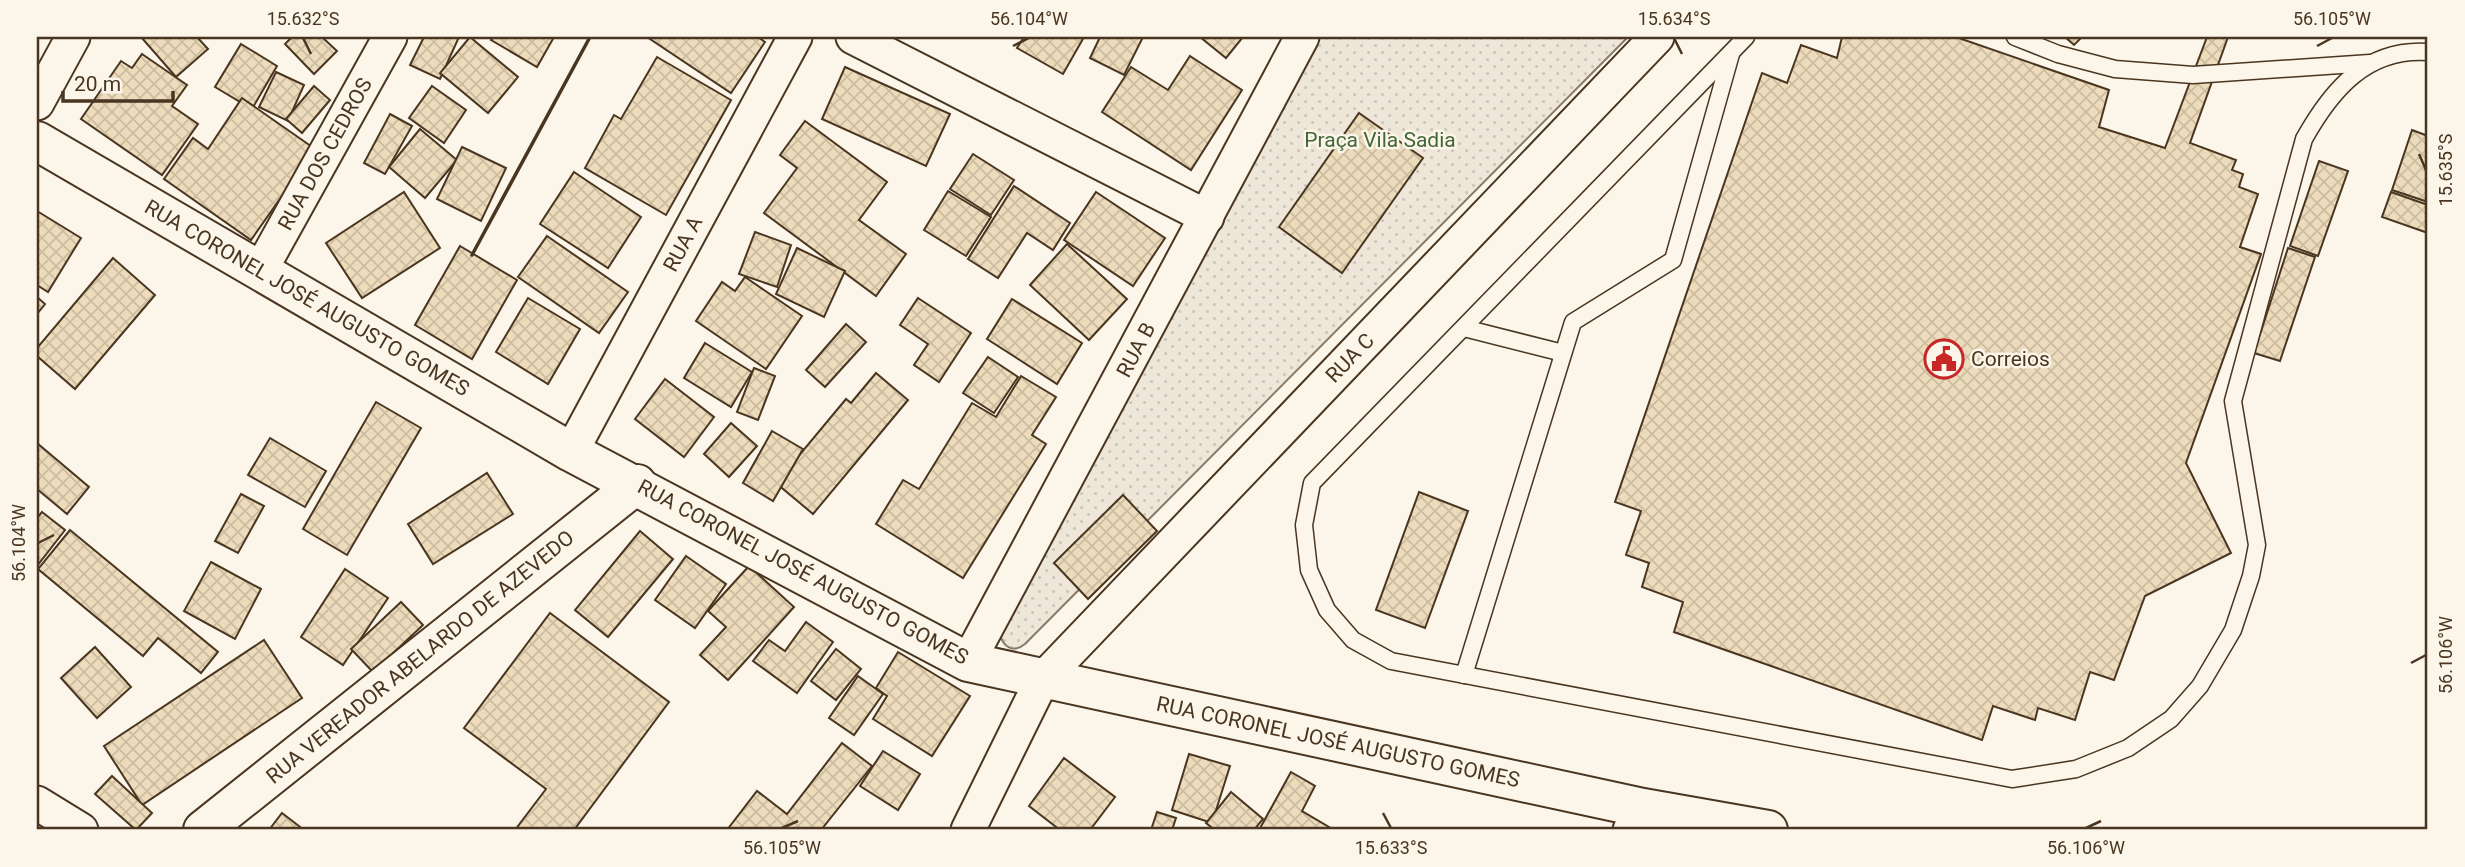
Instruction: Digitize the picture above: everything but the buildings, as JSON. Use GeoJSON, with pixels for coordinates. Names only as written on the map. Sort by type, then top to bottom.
{"type":"FeatureCollection","features":[{"type":"Feature","properties":{"kind":"street"},"geometry":{"type":"LineString","coordinates":[[37,103],[73,37]]}},
{"type":"Feature","properties":{"kind":"street","name":"RUA DOS CEDROS"},"geometry":{"type":"LineString","coordinates":[[260,271],[390,37]]}},
{"type":"Feature","properties":{"kind":"street","name":"RUA A"},"geometry":{"type":"LineString","coordinates":[[571,452],[795,37]]}},
{"type":"Feature","properties":{"kind":"street"},"geometry":{"type":"LineString","coordinates":[[852,37],[1207,217]]}},
{"type":"Feature","properties":{"kind":"street","name":"RUA B"},"geometry":{"type":"LineString","coordinates":[[968,662],[1302,37]]}},
{"type":"Feature","properties":{"kind":"street","name":"RUA C"},"geometry":{"type":"LineString","coordinates":[[968,830],[1042,680],[1657,37]]}},
{"type":"Feature","properties":{"kind":"street","name":"RUA CORONEL JOSÉ AUGUSTO GOMES"},"geometry":{"type":"LineString","coordinates":[[37,141],[571,452],[637,484],[968,662],[1636,819],[1768,830]]}},
{"type":"Feature","properties":{"kind":"street","name":"RUA VEREADOR ABELARDO DE AZEVEDO"},"geometry":{"type":"LineString","coordinates":[[204,830],[637,484]]}},
{"type":"Feature","properties":{"kind":"street"},"geometry":{"type":"LineString","coordinates":[[37,803],[81,830]]}},
{"type":"Feature","properties":{"kind":"lane"},"geometry":{"type":"LineString","coordinates":[[1746,37],[1312,483],[1304,525],[1308,569],[1327,610],[1353,640],[1391,661],[2011,779],[2076,769],[2128,748],[2171,719],[2200,687],[2233,630],[2251,576],[2257,545],[2233,401],[2304,139],[2320,111],[2344,82],[2372,63],[2403,50],[2428,52]]}},
{"type":"Feature","properties":{"kind":"lane"},"geometry":{"type":"LineString","coordinates":[[2015,37],[2058,54],[2115,69],[2193,75],[2372,63]]}},
{"type":"Feature","properties":{"kind":"lane"},"geometry":{"type":"LineString","coordinates":[[1464,675],[1573,322],[1673,260],[1732,51]]}},
{"type":"Feature","properties":{"kind":"lane"},"geometry":{"type":"LineString","coordinates":[[1464,328],[1563,353]]}},
{"type":"Feature","properties":{"kind":"green space","name":"Praça Vila Sadia"},"geometry":{"type":"Polygon","coordinates":[[[1317,37],[1627,38],[1025,644],[1017,648],[1006,646],[1000,634],[1317,37]]]}},
{"type":"Feature","properties":{"kind":"wall"},"geometry":{"type":"LineString","coordinates":[[472,255],[590,37]]}},
{"type":"Feature","properties":{"kind":"place","name":"Correios"},"geometry":{"type":"Point","coordinates":[1944,359]}}]}
